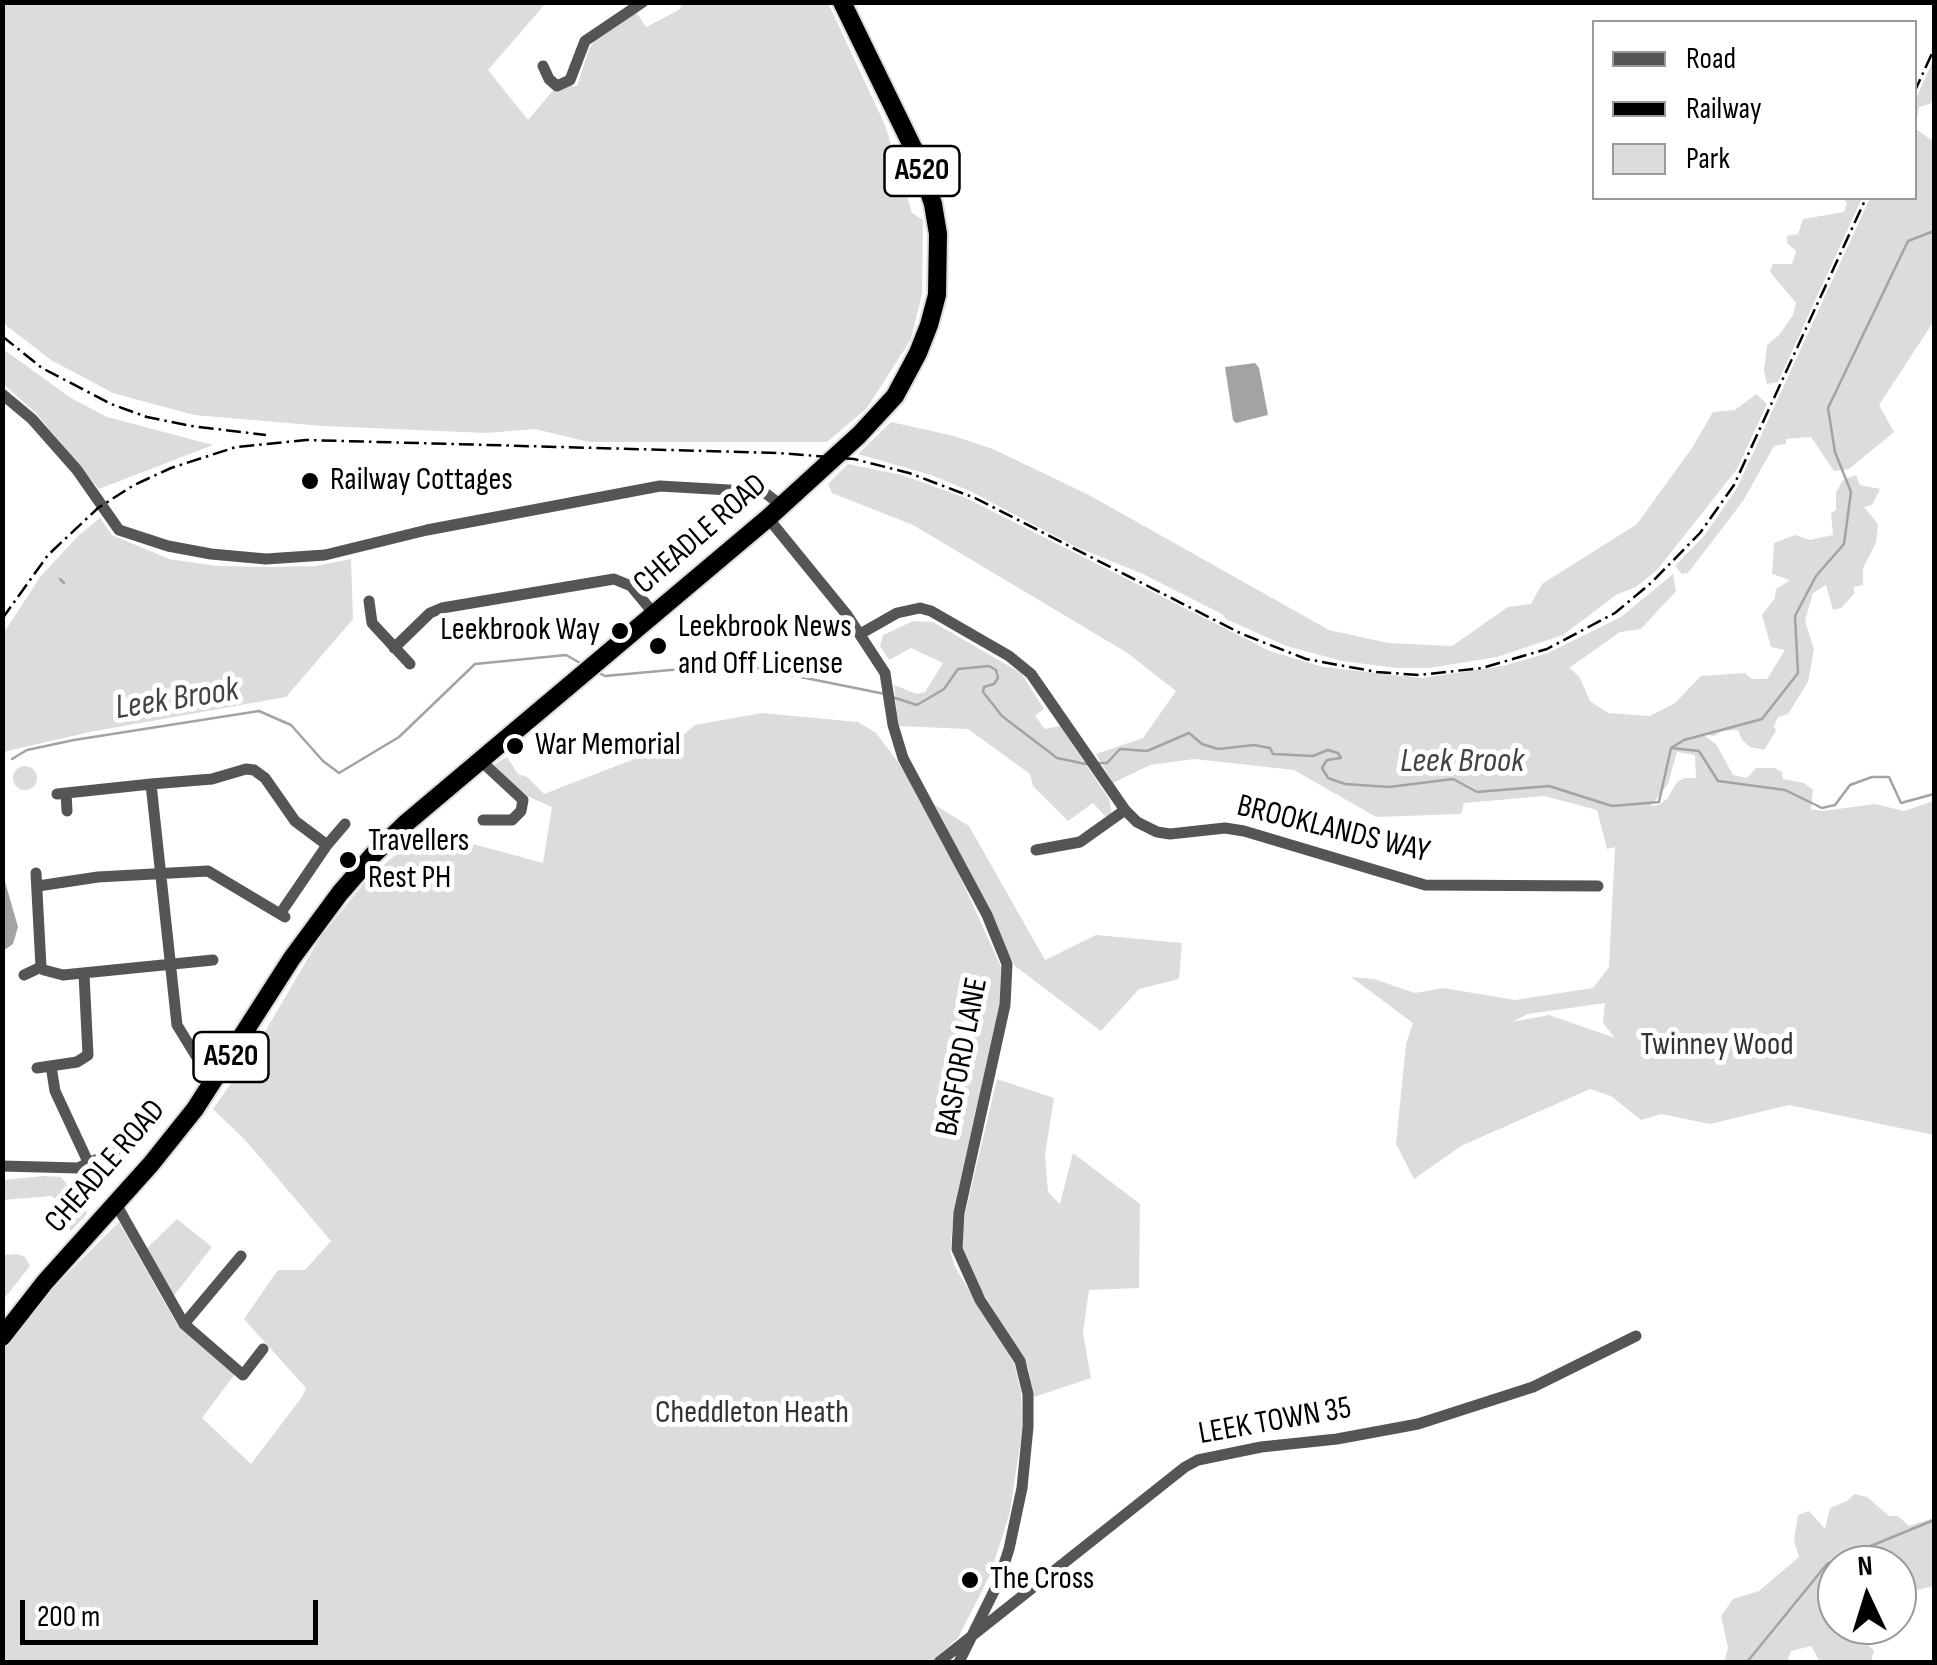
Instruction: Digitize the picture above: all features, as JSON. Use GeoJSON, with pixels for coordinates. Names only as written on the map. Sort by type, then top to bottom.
{"type":"FeatureCollection","features":[{"type":"Feature","properties":{"kind":"highway","name":"CHEADLE ROAD"},"geometry":{"type":"LineString","coordinates":[[2,1337],[173,1137],[221,1073],[292,958],[340,892],[405,824],[775,512],[895,396],[918,353],[937,296],[938,234],[934,204],[917,156],[842,2]]}},
{"type":"Feature","properties":{"kind":"street"},"geometry":{"type":"LineString","coordinates":[[544,66],[557,86],[570,80],[585,41],[643,2]]}},
{"type":"Feature","properties":{"kind":"street"},"geometry":{"type":"LineString","coordinates":[[2,394],[32,419],[77,470],[120,530],[168,546],[210,554],[266,559],[324,555],[428,530],[660,486],[764,492],[775,512]]}},
{"type":"Feature","properties":{"kind":"street","name":"BASFORD LANE"},"geometry":{"type":"LineString","coordinates":[[775,512],[860,634],[889,684],[892,725],[903,758],[987,916],[1007,964],[1005,1005],[960,1213],[957,1250],[980,1300],[1020,1361],[1028,1394],[1028,1428],[1010,1549],[998,1583],[958,1662]]}},
{"type":"Feature","properties":{"kind":"street"},"geometry":{"type":"LineString","coordinates":[[394,648],[430,613],[442,608],[614,579],[631,586],[655,615]]}},
{"type":"Feature","properties":{"kind":"street"},"geometry":{"type":"LineString","coordinates":[[369,602],[372,623],[410,664]]}},
{"type":"Feature","properties":{"kind":"street","name":"BROOKLANDS WAY"},"geometry":{"type":"LineString","coordinates":[[860,634],[909,609],[931,611],[1022,665],[1088,752],[1101,778],[1125,810],[1137,822],[1157,832],[1225,828],[1244,831],[1426,885],[1598,886]]}},
{"type":"Feature","properties":{"kind":"street"},"geometry":{"type":"LineString","coordinates":[[481,761],[523,800],[521,811],[512,820],[483,820]]}},
{"type":"Feature","properties":{"kind":"street"},"geometry":{"type":"LineString","coordinates":[[67,811],[61,794],[254,770],[265,778],[294,821],[327,844]]}},
{"type":"Feature","properties":{"kind":"street"},"geometry":{"type":"LineString","coordinates":[[151,784],[169,965],[181,1036],[196,1056],[221,1073]]}},
{"type":"Feature","properties":{"kind":"street"},"geometry":{"type":"LineString","coordinates":[[1036,850],[1080,842],[1125,810]]}},
{"type":"Feature","properties":{"kind":"street"},"geometry":{"type":"LineString","coordinates":[[40,967],[37,879],[208,871],[282,916],[327,844],[345,824]]}},
{"type":"Feature","properties":{"kind":"street"},"geometry":{"type":"LineString","coordinates":[[24,975],[40,967],[63,975],[213,960]]}},
{"type":"Feature","properties":{"kind":"street"},"geometry":{"type":"LineString","coordinates":[[84,974],[88,1054],[77,1062],[44,1067],[89,1164]]}},
{"type":"Feature","properties":{"kind":"street"},"geometry":{"type":"LineString","coordinates":[[2,1166],[72,1169],[89,1164],[118,1150],[145,1121]]}},
{"type":"Feature","properties":{"kind":"street"},"geometry":{"type":"LineString","coordinates":[[116,1204],[184,1324],[243,1375],[264,1349]]}},
{"type":"Feature","properties":{"kind":"street"},"geometry":{"type":"LineString","coordinates":[[184,1324],[240,1256]]}},
{"type":"Feature","properties":{"kind":"street","name":"LEEK TOWN 35"},"geometry":{"type":"LineString","coordinates":[[940,1662],[1184,1467],[1198,1460],[1418,1424],[1532,1386],[1636,1336]]}},
{"type":"Feature","properties":{"kind":"green space"},"geometry":{"type":"Polygon","coordinates":[[[3,3],[546,3],[488,70],[528,120],[557,86],[577,86],[597,37],[636,12],[646,27],[679,10],[683,3],[828,3],[885,125],[912,213],[923,220],[922,294],[911,339],[867,408],[827,442],[589,442],[535,429],[486,433],[323,426],[194,415],[113,393],[51,360],[3,323],[3,3]]]}},
{"type":"Feature","properties":{"kind":"green space"},"geometry":{"type":"Polygon","coordinates":[[[1934,58],[1934,97],[1930,104],[1919,107],[1917,118],[1917,96],[1934,58]]]}},
{"type":"Feature","properties":{"kind":"green space"},"geometry":{"type":"Polygon","coordinates":[[[1917,130],[1934,139],[1934,321],[1879,405],[1894,432],[1849,469],[1834,471],[1811,437],[1786,439],[1786,444],[1774,446],[1743,501],[1688,573],[1682,574],[1675,566],[1704,536],[1737,488],[1869,200],[1917,200],[1917,130]]]}},
{"type":"Feature","properties":{"kind":"green space"},"geometry":{"type":"Polygon","coordinates":[[[1844,200],[1861,200],[1778,382],[1767,384],[1767,345],[1793,315],[1796,303],[1770,272],[1773,264],[1792,264],[1796,251],[1787,243],[1787,236],[1798,234],[1803,219],[1844,212],[1844,200]]]}},
{"type":"Feature","properties":{"kind":"green space"},"geometry":{"type":"Polygon","coordinates":[[[3,349],[71,398],[107,417],[213,445],[99,489],[35,412],[3,384],[3,349]]]}},
{"type":"Feature","properties":{"kind":"green space"},"geometry":{"type":"Polygon","coordinates":[[[1756,394],[1767,404],[1737,469],[1657,570],[1563,635],[1497,657],[1429,668],[1342,661],[1286,646],[1143,574],[1076,547],[970,491],[858,454],[891,422],[954,436],[993,449],[1089,495],[1329,630],[1388,643],[1452,646],[1508,607],[1531,604],[1542,584],[1637,524],[1713,412],[1735,410],[1756,394]]]}},
{"type":"Feature","properties":{"kind":"green space","name":"Twinney Wood"},"geometry":{"type":"Polygon","coordinates":[[[848,464],[902,475],[966,498],[1270,651],[1323,667],[1422,678],[1503,666],[1548,653],[1621,617],[1673,574],[1676,591],[1641,629],[1620,632],[1569,668],[1579,676],[1590,701],[1608,713],[1650,716],[1675,703],[1701,676],[1745,673],[1752,679],[1767,679],[1785,650],[1771,647],[1762,615],[1775,598],[1776,589],[1790,580],[1772,574],[1774,543],[1795,535],[1810,540],[1833,535],[1831,513],[1836,510],[1836,492],[1843,480],[1856,475],[1860,485],[1880,489],[1872,505],[1864,507],[1878,524],[1876,543],[1863,568],[1863,585],[1854,587],[1854,594],[1841,608],[1833,610],[1826,585],[1813,593],[1805,621],[1814,649],[1808,682],[1788,714],[1778,717],[1776,731],[1764,750],[1750,747],[1738,730],[1714,736],[1702,734],[1716,744],[1733,775],[1747,778],[1756,768],[1774,768],[1782,772],[1783,779],[1804,783],[1813,790],[1811,809],[1875,804],[1904,811],[1934,801],[1934,1135],[1789,1105],[1710,1124],[1661,1114],[1641,1120],[1611,1096],[1590,1089],[1461,1146],[1414,1179],[1396,1144],[1406,1044],[1413,1023],[1351,977],[1374,979],[1415,993],[1443,988],[1515,1000],[1593,988],[1609,967],[1615,847],[1607,849],[1597,810],[1544,796],[1464,803],[1461,814],[1376,817],[1294,770],[1194,759],[1150,765],[1113,783],[1096,754],[1143,738],[1176,691],[1126,652],[913,525],[832,493],[828,484],[848,464]],[[1677,752],[1668,784],[1651,806],[1667,799],[1677,782],[1696,778],[1695,755],[1677,752]],[[1605,1003],[1528,1014],[1512,1022],[1549,1015],[1615,1038],[1603,1023],[1605,1003]]]}},
{"type":"Feature","properties":{"kind":"green space"},"geometry":{"type":"Polygon","coordinates":[[[100,518],[112,535],[169,559],[216,566],[268,567],[316,566],[351,559],[353,619],[286,697],[90,732],[3,755],[3,634],[40,577],[100,518]]]}},
{"type":"Feature","properties":{"kind":"green space"},"geometry":{"type":"Polygon","coordinates":[[[913,621],[933,622],[1021,673],[1044,709],[1035,716],[1045,729],[1060,726],[1109,799],[1112,815],[1105,816],[1093,803],[1068,821],[1033,786],[1030,774],[968,729],[898,726],[894,685],[917,694],[925,692],[943,663],[911,648],[889,660],[880,646],[883,635],[913,621]]]}},
{"type":"Feature","properties":{"kind":"green space","name":"Cheddleton Heath"},"geometry":{"type":"Polygon","coordinates":[[[762,713],[858,722],[876,733],[904,770],[945,843],[1001,967],[1000,1010],[954,1213],[950,1251],[955,1267],[1014,1363],[1021,1392],[1022,1431],[1010,1512],[990,1575],[958,1638],[931,1662],[3,1662],[3,1350],[31,1310],[119,1222],[178,1326],[235,1374],[202,1418],[251,1464],[306,1388],[244,1319],[278,1270],[305,1270],[331,1241],[246,1141],[213,1109],[253,1052],[321,936],[369,877],[410,843],[469,843],[543,863],[552,807],[518,792],[493,765],[507,757],[518,774],[527,777],[544,794],[673,744],[695,725],[762,713]]]}},
{"type":"Feature","properties":{"kind":"green space"},"geometry":{"type":"Polygon","coordinates":[[[25,766],[34,769],[34,787],[25,790],[16,787],[13,778],[16,769],[25,766]]]}},
{"type":"Feature","properties":{"kind":"green space"},"geometry":{"type":"Polygon","coordinates":[[[935,805],[969,826],[1045,960],[1096,935],[1182,943],[1179,979],[1139,989],[1101,1031],[1015,966],[935,805]]]}},
{"type":"Feature","properties":{"kind":"green space"},"geometry":{"type":"Polygon","coordinates":[[[997,1079],[1054,1098],[1045,1155],[1048,1192],[1060,1204],[1073,1153],[1140,1204],[1139,1288],[1089,1290],[1083,1333],[1091,1378],[1034,1397],[1028,1367],[966,1265],[962,1247],[965,1214],[997,1079]]]}},
{"type":"Feature","properties":{"kind":"green space"},"geometry":{"type":"Polygon","coordinates":[[[61,1177],[85,1207],[87,1214],[71,1231],[57,1200],[51,1196],[3,1200],[3,1180],[61,1177]]]}},
{"type":"Feature","properties":{"kind":"green space"},"geometry":{"type":"Polygon","coordinates":[[[177,1219],[212,1247],[172,1298],[146,1249],[177,1219]]]}},
{"type":"Feature","properties":{"kind":"green space"},"geometry":{"type":"Polygon","coordinates":[[[3,1255],[25,1257],[30,1266],[3,1300],[3,1255]]]}},
{"type":"Feature","properties":{"kind":"green space"},"geometry":{"type":"Polygon","coordinates":[[[1855,1494],[1867,1497],[1889,1516],[1898,1516],[1909,1526],[1934,1518],[1934,1586],[1917,1590],[1917,1545],[1817,1545],[1817,1645],[1868,1645],[1874,1651],[1871,1662],[1820,1662],[1811,1646],[1791,1651],[1787,1662],[1724,1662],[1728,1648],[1721,1616],[1733,1599],[1759,1591],[1799,1557],[1794,1541],[1798,1515],[1809,1511],[1825,1529],[1830,1508],[1855,1494]]]}},
{"type":"Feature","properties":{"kind":"shaded area"},"geometry":{"type":"Polygon","coordinates":[[[1255,363],[1268,415],[1236,423],[1225,367],[1255,363]]]}},
{"type":"Feature","properties":{"kind":"shaded area"},"geometry":{"type":"Polygon","coordinates":[[[2,871],[18,927],[13,944],[3,951],[2,871]]]}},
{"type":"Feature","properties":{"kind":"waterway","name":"Leek Brook"},"geometry":{"type":"LineString","coordinates":[[1098,763],[1107,763],[1120,749],[1147,751],[1189,733],[1202,744],[1218,749],[1254,745],[1270,748],[1273,754],[1313,756],[1328,750],[1338,753],[1341,758],[1327,760],[1322,768],[1328,778],[1345,784],[1389,787],[1453,779],[1477,792],[1549,786],[1612,806],[1659,802],[1671,748],[1684,740],[1762,719],[1798,673],[1795,616],[1816,576],[1844,544],[1851,492],[1835,452],[1828,408],[1908,241],[1934,231]]}},
{"type":"Feature","properties":{"kind":"waterway"},"geometry":{"type":"LineString","coordinates":[[60,579],[64,583]]}},
{"type":"Feature","properties":{"kind":"waterway","name":"Leek Brook"},"geometry":{"type":"LineString","coordinates":[[12,759],[27,750],[74,740],[259,711],[291,725],[339,773],[399,737],[475,664],[566,655],[582,664]]}},
{"type":"Feature","properties":{"kind":"waterway","name":"Leek Brook"},"geometry":{"type":"LineString","coordinates":[[597,672],[605,676],[736,664],[885,694]]}},
{"type":"Feature","properties":{"kind":"waterway","name":"Leek Brook"},"geometry":{"type":"LineString","coordinates":[[892,697],[917,705],[944,689],[958,669],[989,666],[996,670],[998,678],[983,692],[1002,716],[1057,758],[1086,764]]}},
{"type":"Feature","properties":{"kind":"waterway"},"geometry":{"type":"LineString","coordinates":[[1671,748],[1699,751],[1718,781],[1785,790],[1822,808],[1835,805],[1850,785],[1872,777],[1889,777],[1901,803],[1934,794]]}},
{"type":"Feature","properties":{"kind":"waterway"},"geometry":{"type":"LineString","coordinates":[[1747,1662],[1827,1564],[1934,1520]]}},
{"type":"Feature","properties":{"kind":"railway"},"geometry":{"type":"LineString","coordinates":[[1917,86],[1934,49]]}},
{"type":"Feature","properties":{"kind":"railway"},"geometry":{"type":"LineString","coordinates":[[2,619],[48,555],[98,508],[171,468],[236,447],[306,440],[779,453],[854,459],[909,473],[975,498],[1242,634],[1306,659],[1419,675],[1482,668],[1547,649],[1615,613],[1700,533],[1734,485],[1865,200]]}},
{"type":"Feature","properties":{"kind":"railway"},"geometry":{"type":"LineString","coordinates":[[2,336],[42,368],[111,404],[191,426],[266,435]]}},
{"type":"Feature","properties":{"kind":"place","name":"Railway Cottages"},"geometry":{"type":"Point","coordinates":[310,481]}},
{"type":"Feature","properties":{"kind":"place","name":"Leekbrook Way"},"geometry":{"type":"Point","coordinates":[620,631]}},
{"type":"Feature","properties":{"kind":"place","name":"Leekbrook News and Off License"},"geometry":{"type":"Point","coordinates":[658,646]}},
{"type":"Feature","properties":{"kind":"place","name":"War Memorial"},"geometry":{"type":"Point","coordinates":[515,746]}},
{"type":"Feature","properties":{"kind":"place","name":"Travellers Rest PH"},"geometry":{"type":"Point","coordinates":[348,860]}},
{"type":"Feature","properties":{"kind":"place","name":"The Cross"},"geometry":{"type":"Point","coordinates":[970,1580]}}]}
